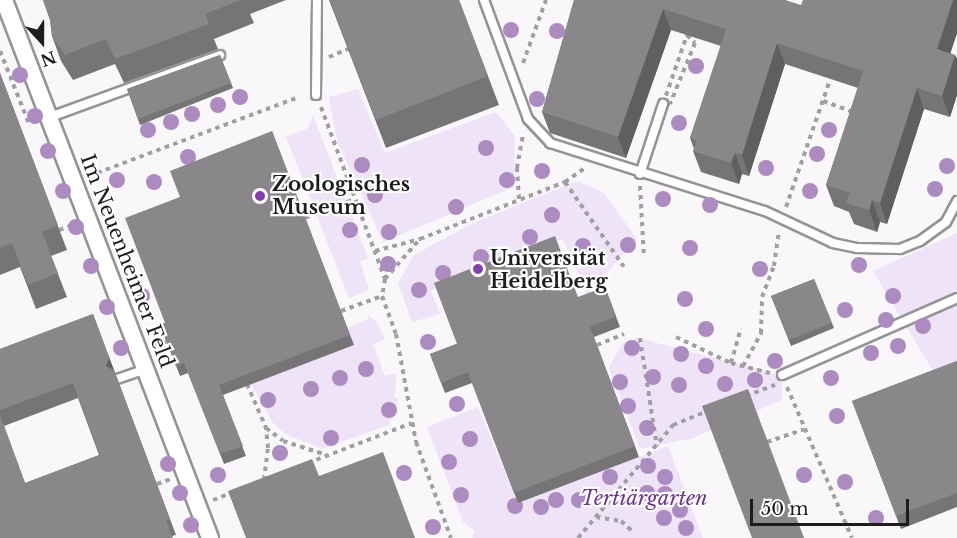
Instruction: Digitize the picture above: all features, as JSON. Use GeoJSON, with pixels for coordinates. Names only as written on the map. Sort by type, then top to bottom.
{"type":"FeatureCollection","features":[{"type":"Feature","properties":{"kind":"street","name":"Im Neuenheimer Feld"},"geometry":{"type":"LineString","coordinates":[[4,0],[210,538]]}},
{"type":"Feature","properties":{"kind":"lane"},"geometry":{"type":"LineString","coordinates":[[316,95],[317,0]]}},
{"type":"Feature","properties":{"kind":"lane"},"geometry":{"type":"LineString","coordinates":[[484,0],[528,119],[550,143],[640,174],[765,211],[782,221],[833,243],[880,251],[900,249],[920,241],[946,222],[957,201]]}},
{"type":"Feature","properties":{"kind":"lane"},"geometry":{"type":"LineString","coordinates":[[50,117],[220,55]]}},
{"type":"Feature","properties":{"kind":"lane"},"geometry":{"type":"LineString","coordinates":[[640,174],[663,105]]}},
{"type":"Feature","properties":{"kind":"lane"},"geometry":{"type":"LineString","coordinates":[[782,375],[957,298]]}},
{"type":"Feature","properties":{"kind":"lane"},"geometry":{"type":"LineString","coordinates":[[117,380],[146,369]]}},
{"type":"Feature","properties":{"kind":"path"},"geometry":{"type":"LineString","coordinates":[[515,83],[546,0]]}},
{"type":"Feature","properties":{"kind":"path"},"geometry":{"type":"LineString","coordinates":[[687,35],[695,43],[670,105],[663,105],[683,47],[687,35]]}},
{"type":"Feature","properties":{"kind":"path"},"geometry":{"type":"LineString","coordinates":[[743,366],[761,333],[762,297],[774,266],[773,253],[829,83]]}},
{"type":"Feature","properties":{"kind":"path"},"geometry":{"type":"LineString","coordinates":[[316,95],[385,279],[382,296],[396,334],[412,423],[451,538]]}},
{"type":"Feature","properties":{"kind":"path"},"geometry":{"type":"LineString","coordinates":[[75,182],[296,98]]}},
{"type":"Feature","properties":{"kind":"path"},"geometry":{"type":"LineString","coordinates":[[823,101],[864,115]]}},
{"type":"Feature","properties":{"kind":"path"},"geometry":{"type":"LineString","coordinates":[[519,199],[518,150],[528,119]]}},
{"type":"Feature","properties":{"kind":"path"},"geometry":{"type":"LineString","coordinates":[[375,251],[420,239],[565,182],[596,159]]}},
{"type":"Feature","properties":{"kind":"path"},"geometry":{"type":"LineString","coordinates":[[640,174],[644,257]]}},
{"type":"Feature","properties":{"kind":"path"},"geometry":{"type":"LineString","coordinates":[[565,182],[624,267]]}},
{"type":"Feature","properties":{"kind":"path"},"geometry":{"type":"LineString","coordinates":[[305,218],[355,199]]}},
{"type":"Feature","properties":{"kind":"path"},"geometry":{"type":"LineString","coordinates":[[385,279],[420,239]]}},
{"type":"Feature","properties":{"kind":"path"},"geometry":{"type":"LineString","coordinates":[[341,311],[382,296]]}},
{"type":"Feature","properties":{"kind":"path"},"geometry":{"type":"LineString","coordinates":[[731,363],[741,328]]}},
{"type":"Feature","properties":{"kind":"path"},"geometry":{"type":"LineString","coordinates":[[597,345],[624,334]]}},
{"type":"Feature","properties":{"kind":"path"},"geometry":{"type":"LineString","coordinates":[[676,337],[731,363],[782,375]]}},
{"type":"Feature","properties":{"kind":"path"},"geometry":{"type":"LineString","coordinates":[[640,338],[657,447]]}},
{"type":"Feature","properties":{"kind":"path"},"geometry":{"type":"LineString","coordinates":[[735,400],[776,384],[782,375]]}},
{"type":"Feature","properties":{"kind":"path"},"geometry":{"type":"LineString","coordinates":[[782,375],[852,538]]}},
{"type":"Feature","properties":{"kind":"path"},"geometry":{"type":"LineString","coordinates":[[247,384],[266,428],[268,448],[263,480]]}},
{"type":"Feature","properties":{"kind":"path"},"geometry":{"type":"LineString","coordinates":[[578,538],[657,447],[673,425],[714,408]]}},
{"type":"Feature","properties":{"kind":"path"},"geometry":{"type":"LineString","coordinates":[[296,468],[412,423]]}},
{"type":"Feature","properties":{"kind":"path"},"geometry":{"type":"LineString","coordinates":[[266,428],[291,445],[328,455]]}},
{"type":"Feature","properties":{"kind":"path"},"geometry":{"type":"LineString","coordinates":[[767,442],[804,429]]}},
{"type":"Feature","properties":{"kind":"path"},"geometry":{"type":"LineString","coordinates":[[253,484],[274,476]]}},
{"type":"Feature","properties":{"kind":"path"},"geometry":{"type":"LineString","coordinates":[[198,506],[242,488]]}},
{"type":"Feature","properties":{"kind":"path"},"geometry":{"type":"LineString","coordinates":[[596,517],[621,521],[632,531]]}},
{"type":"Feature","properties":{"kind":"green space"},"geometry":{"type":"Polygon","coordinates":[[[358,89],[385,153],[496,112],[515,136],[514,187],[383,242],[337,141],[329,97],[358,89]]]}},
{"type":"Feature","properties":{"kind":"green space"},"geometry":{"type":"Polygon","coordinates":[[[313,115],[368,258],[360,261],[369,290],[349,298],[286,137],[308,128],[313,115]]]}},
{"type":"Feature","properties":{"kind":"green space"},"geometry":{"type":"Polygon","coordinates":[[[577,181],[603,192],[637,239],[587,295],[563,239],[431,290],[440,314],[412,322],[398,283],[414,255],[473,223],[577,181]]]}},
{"type":"Feature","properties":{"kind":"green space"},"geometry":{"type":"Polygon","coordinates":[[[957,233],[957,362],[933,371],[873,271],[957,233]]]}},
{"type":"Feature","properties":{"kind":"green space"},"geometry":{"type":"Polygon","coordinates":[[[368,315],[377,322],[385,339],[373,344],[385,376],[396,373],[395,398],[399,399],[389,425],[322,449],[285,434],[273,423],[251,384],[353,345],[347,328],[368,319],[368,315]]]}},
{"type":"Feature","properties":{"kind":"green space"},"geometry":{"type":"Polygon","coordinates":[[[637,338],[782,375],[782,400],[693,438],[640,449],[609,368],[622,344],[637,338]]]}},
{"type":"Feature","properties":{"kind":"green space","name":"Tertiärgarten"},"geometry":{"type":"Polygon","coordinates":[[[478,407],[518,503],[668,446],[703,538],[472,538],[475,531],[463,522],[427,427],[478,407]]]}},
{"type":"Feature","properties":{"kind":"building"},"geometry":{"type":"Polygon","coordinates":[[[43,0],[241,0],[205,14],[209,24],[115,59],[106,39],[65,55],[52,36],[50,18],[43,0]]]}},
{"type":"Feature","properties":{"kind":"building"},"geometry":{"type":"Polygon","coordinates":[[[330,0],[459,0],[488,76],[376,120],[330,0]]]}},
{"type":"Feature","properties":{"kind":"building"},"geometry":{"type":"Polygon","coordinates":[[[574,0],[785,0],[801,5],[803,0],[953,0],[937,49],[955,55],[942,96],[917,88],[880,203],[872,200],[869,210],[846,203],[850,193],[826,185],[863,71],[777,43],[742,155],[735,153],[731,163],[693,151],[697,141],[690,138],[726,29],[663,9],[618,137],[542,112],[574,0]]]}},
{"type":"Feature","properties":{"kind":"building"},"geometry":{"type":"Polygon","coordinates":[[[220,55],[231,83],[138,119],[127,89],[220,55]]]}},
{"type":"Feature","properties":{"kind":"building"},"geometry":{"type":"Polygon","coordinates":[[[0,73],[58,225],[42,232],[58,273],[28,285],[12,243],[0,248],[0,73]]]}},
{"type":"Feature","properties":{"kind":"building"},"geometry":{"type":"Polygon","coordinates":[[[272,131],[350,335],[219,385],[243,446],[220,454],[184,363],[176,366],[160,325],[165,323],[125,218],[180,197],[170,171],[272,131]]]}},
{"type":"Feature","properties":{"kind":"building"},"geometry":{"type":"Polygon","coordinates":[[[555,236],[578,297],[605,287],[616,316],[590,327],[635,446],[514,493],[468,372],[441,383],[430,354],[457,344],[434,283],[555,236]]]}},
{"type":"Feature","properties":{"kind":"building"},"geometry":{"type":"Polygon","coordinates":[[[814,279],[832,323],[789,340],[771,296],[814,279]]]}},
{"type":"Feature","properties":{"kind":"building"},"geometry":{"type":"Polygon","coordinates":[[[93,314],[109,358],[106,366],[114,370],[170,519],[166,521],[173,538],[0,538],[0,415],[25,483],[100,455],[73,383],[0,410],[0,349],[93,314]]]}},
{"type":"Feature","properties":{"kind":"building"},"geometry":{"type":"Polygon","coordinates":[[[957,361],[957,493],[896,516],[852,401],[957,361]]]}},
{"type":"Feature","properties":{"kind":"building"},"geometry":{"type":"Polygon","coordinates":[[[748,389],[804,538],[752,538],[702,406],[748,389]]]}},
{"type":"Feature","properties":{"kind":"building"},"geometry":{"type":"Polygon","coordinates":[[[383,452],[415,538],[246,538],[228,491],[312,459],[319,476],[383,452]]]}},
{"type":"Feature","properties":{"kind":"place","name":"Zoologisches Museum"},"geometry":{"type":"Point","coordinates":[260,196]}},
{"type":"Feature","properties":{"kind":"place","name":"Universität Heidelberg"},"geometry":{"type":"Point","coordinates":[478,269]}}]}
